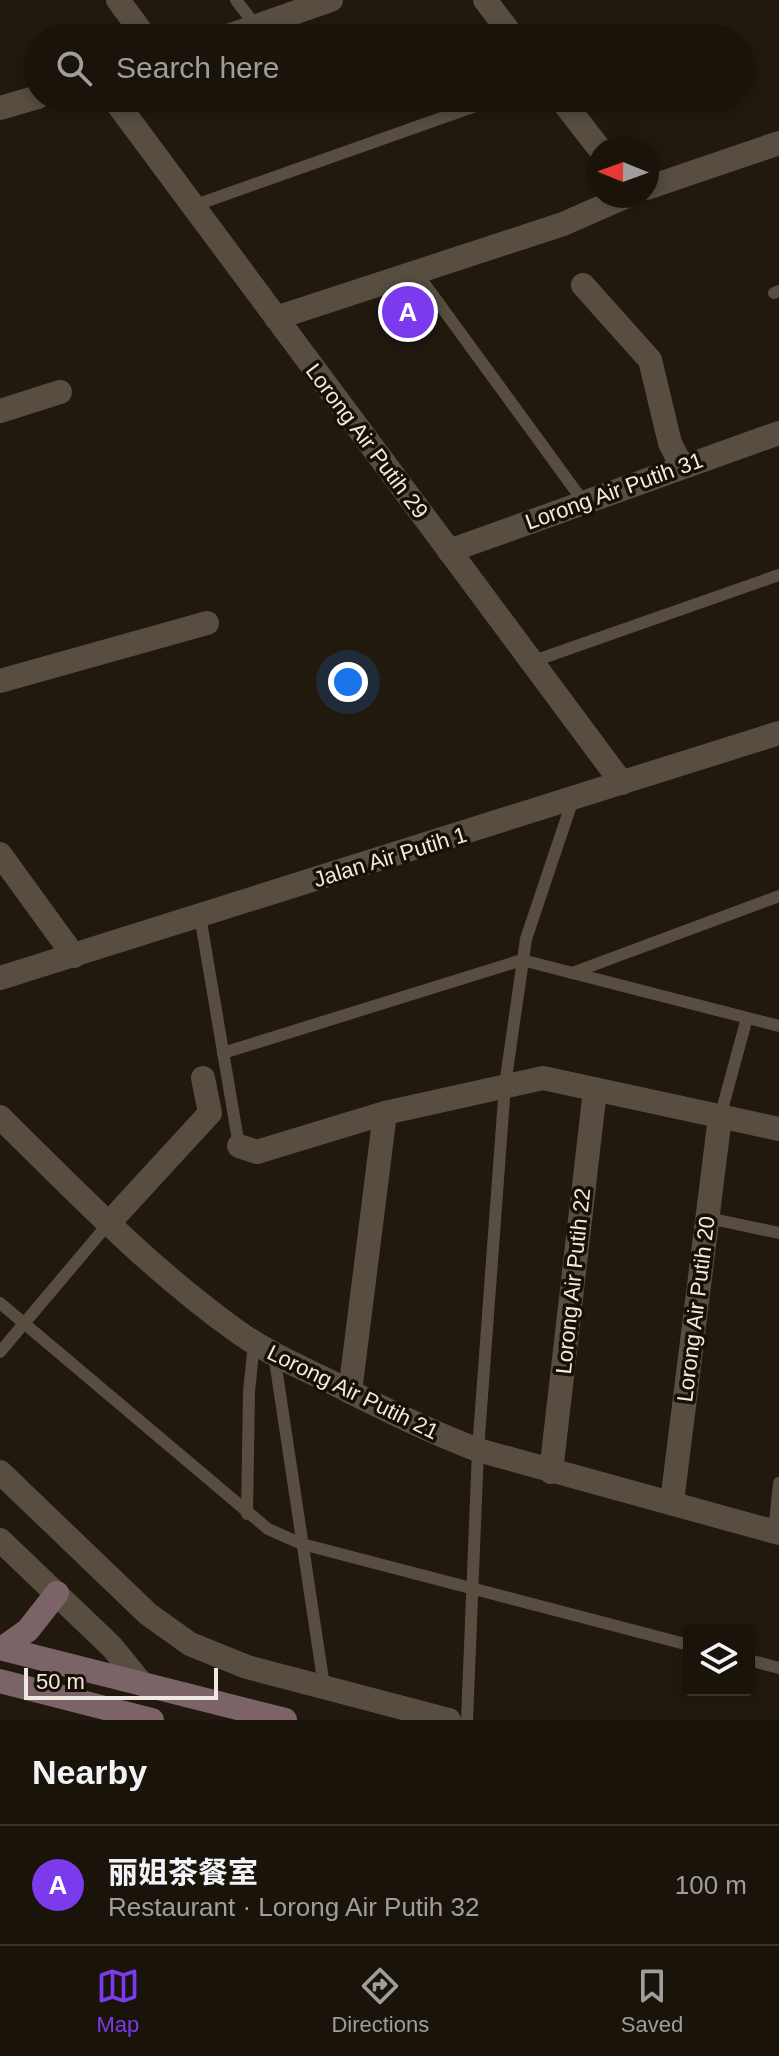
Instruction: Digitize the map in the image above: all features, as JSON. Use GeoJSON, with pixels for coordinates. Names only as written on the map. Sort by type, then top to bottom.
{"type":"FeatureCollection","features":[{"type":"Feature","properties":{"kind":"street"},"geometry":{"type":"LineString","coordinates":[[118,0],[136,24]]}},
{"type":"Feature","properties":{"kind":"street"},"geometry":{"type":"LineString","coordinates":[[262,24],[331,0]]}},
{"type":"Feature","properties":{"kind":"street"},"geometry":{"type":"LineString","coordinates":[[485,0],[503,24]]}},
{"type":"Feature","properties":{"kind":"street"},"geometry":{"type":"LineString","coordinates":[[0,108],[24,101]]}},
{"type":"Feature","properties":{"kind":"street","name":"Lorong Air Putih 29"},"geometry":{"type":"LineString","coordinates":[[123,112],[622,783]]}},
{"type":"Feature","properties":{"kind":"street"},"geometry":{"type":"LineString","coordinates":[[571,112],[590,136]]}},
{"type":"Feature","properties":{"kind":"street"},"geometry":{"type":"LineString","coordinates":[[659,184],[779,143]]}},
{"type":"Feature","properties":{"kind":"street"},"geometry":{"type":"LineString","coordinates":[[276,318],[563,224],[600,208]]}},
{"type":"Feature","properties":{"kind":"street"},"geometry":{"type":"LineString","coordinates":[[583,285],[650,360],[670,443],[682,467]]}},
{"type":"Feature","properties":{"kind":"street"},"geometry":{"type":"LineString","coordinates":[[0,411],[60,392]]}},
{"type":"Feature","properties":{"kind":"street","name":"Lorong Air Putih 31"},"geometry":{"type":"LineString","coordinates":[[449,551],[779,433]]}},
{"type":"Feature","properties":{"kind":"street"},"geometry":{"type":"LineString","coordinates":[[0,681],[207,623]]}},
{"type":"Feature","properties":{"kind":"street","name":"Jalan Air Putih 1"},"geometry":{"type":"LineString","coordinates":[[0,978],[779,733]]}},
{"type":"Feature","properties":{"kind":"street"},"geometry":{"type":"LineString","coordinates":[[0,854],[74,956]]}},
{"type":"Feature","properties":{"kind":"street"},"geometry":{"type":"LineString","coordinates":[[108,1224],[210,1113],[203,1078]]}},
{"type":"Feature","properties":{"kind":"street"},"geometry":{"type":"LineString","coordinates":[[239,1146],[257,1152],[385,1113],[543,1078],[779,1129]]}},
{"type":"Feature","properties":{"kind":"street","name":"Lorong Air Putih 22"},"geometry":{"type":"LineString","coordinates":[[551,1472],[595,1090]]}},
{"type":"Feature","properties":{"kind":"street"},"geometry":{"type":"LineString","coordinates":[[350,1392],[385,1113]]}},
{"type":"Feature","properties":{"kind":"street","name":"Lorong Air Putih 21"},"geometry":{"type":"LineString","coordinates":[[0,1117],[108,1224],[199,1302],[264,1348],[430,1432],[478,1450],[776,1532]]}},
{"type":"Feature","properties":{"kind":"street","name":"Lorong Air Putih 20"},"geometry":{"type":"LineString","coordinates":[[672,1502],[720,1117]]}},
{"type":"Feature","properties":{"kind":"street"},"geometry":{"type":"LineString","coordinates":[[0,1472],[148,1614],[190,1644],[247,1667],[449,1720]]}},
{"type":"Feature","properties":{"kind":"street"},"geometry":{"type":"LineString","coordinates":[[0,1540],[112,1647],[142,1684],[160,1720]]}},
{"type":"Feature","properties":{"kind":"street"},"geometry":{"type":"LineString","coordinates":[[1,1648],[28,1630],[57,1593]]}},
{"type":"Feature","properties":{"kind":"street"},"geometry":{"type":"LineString","coordinates":[[1,1648],[285,1720]]}},
{"type":"Feature","properties":{"kind":"street"},"geometry":{"type":"LineString","coordinates":[[0,1681],[152,1720]]}},
{"type":"Feature","properties":{"kind":"lane"},"geometry":{"type":"LineString","coordinates":[[236,0],[254,24]]}},
{"type":"Feature","properties":{"kind":"lane"},"geometry":{"type":"LineString","coordinates":[[193,206],[458,112]]}},
{"type":"Feature","properties":{"kind":"lane"},"geometry":{"type":"LineString","coordinates":[[416,272],[583,501]]}},
{"type":"Feature","properties":{"kind":"lane"},"geometry":{"type":"LineString","coordinates":[[531,662],[779,575]]}},
{"type":"Feature","properties":{"kind":"lane"},"geometry":{"type":"LineString","coordinates":[[467,1720],[478,1450],[505,1085],[526,939],[573,799]]}},
{"type":"Feature","properties":{"kind":"lane"},"geometry":{"type":"LineString","coordinates":[[572,973],[779,896]]}},
{"type":"Feature","properties":{"kind":"lane"},"geometry":{"type":"LineString","coordinates":[[200,916],[239,1146]]}},
{"type":"Feature","properties":{"kind":"lane"},"geometry":{"type":"LineString","coordinates":[[223,1053],[522,960],[779,1026]]}},
{"type":"Feature","properties":{"kind":"lane"},"geometry":{"type":"LineString","coordinates":[[720,1117],[747,1018]]}},
{"type":"Feature","properties":{"kind":"lane"},"geometry":{"type":"LineString","coordinates":[[708,1218],[779,1233]]}},
{"type":"Feature","properties":{"kind":"lane"},"geometry":{"type":"LineString","coordinates":[[0,1352],[108,1224]]}},
{"type":"Feature","properties":{"kind":"lane"},"geometry":{"type":"LineString","coordinates":[[0,1303],[268,1529],[302,1544],[683,1643]]}},
{"type":"Feature","properties":{"kind":"lane"},"geometry":{"type":"LineString","coordinates":[[247,1514],[249,1392],[264,1348]]}},
{"type":"Feature","properties":{"kind":"lane"},"geometry":{"type":"LineString","coordinates":[[264,1348],[302,1544],[324,1686]]}},
{"type":"Feature","properties":{"kind":"lane"},"geometry":{"type":"LineString","coordinates":[[776,1532],[779,1483]]}},
{"type":"Feature","properties":{"kind":"lane"},"geometry":{"type":"LineString","coordinates":[[755,1662],[779,1668]]}},
{"type":"Feature","properties":{"kind":"place","name":"丽姐茶餐室"},"geometry":{"type":"Point","coordinates":[408,312]}}]}
